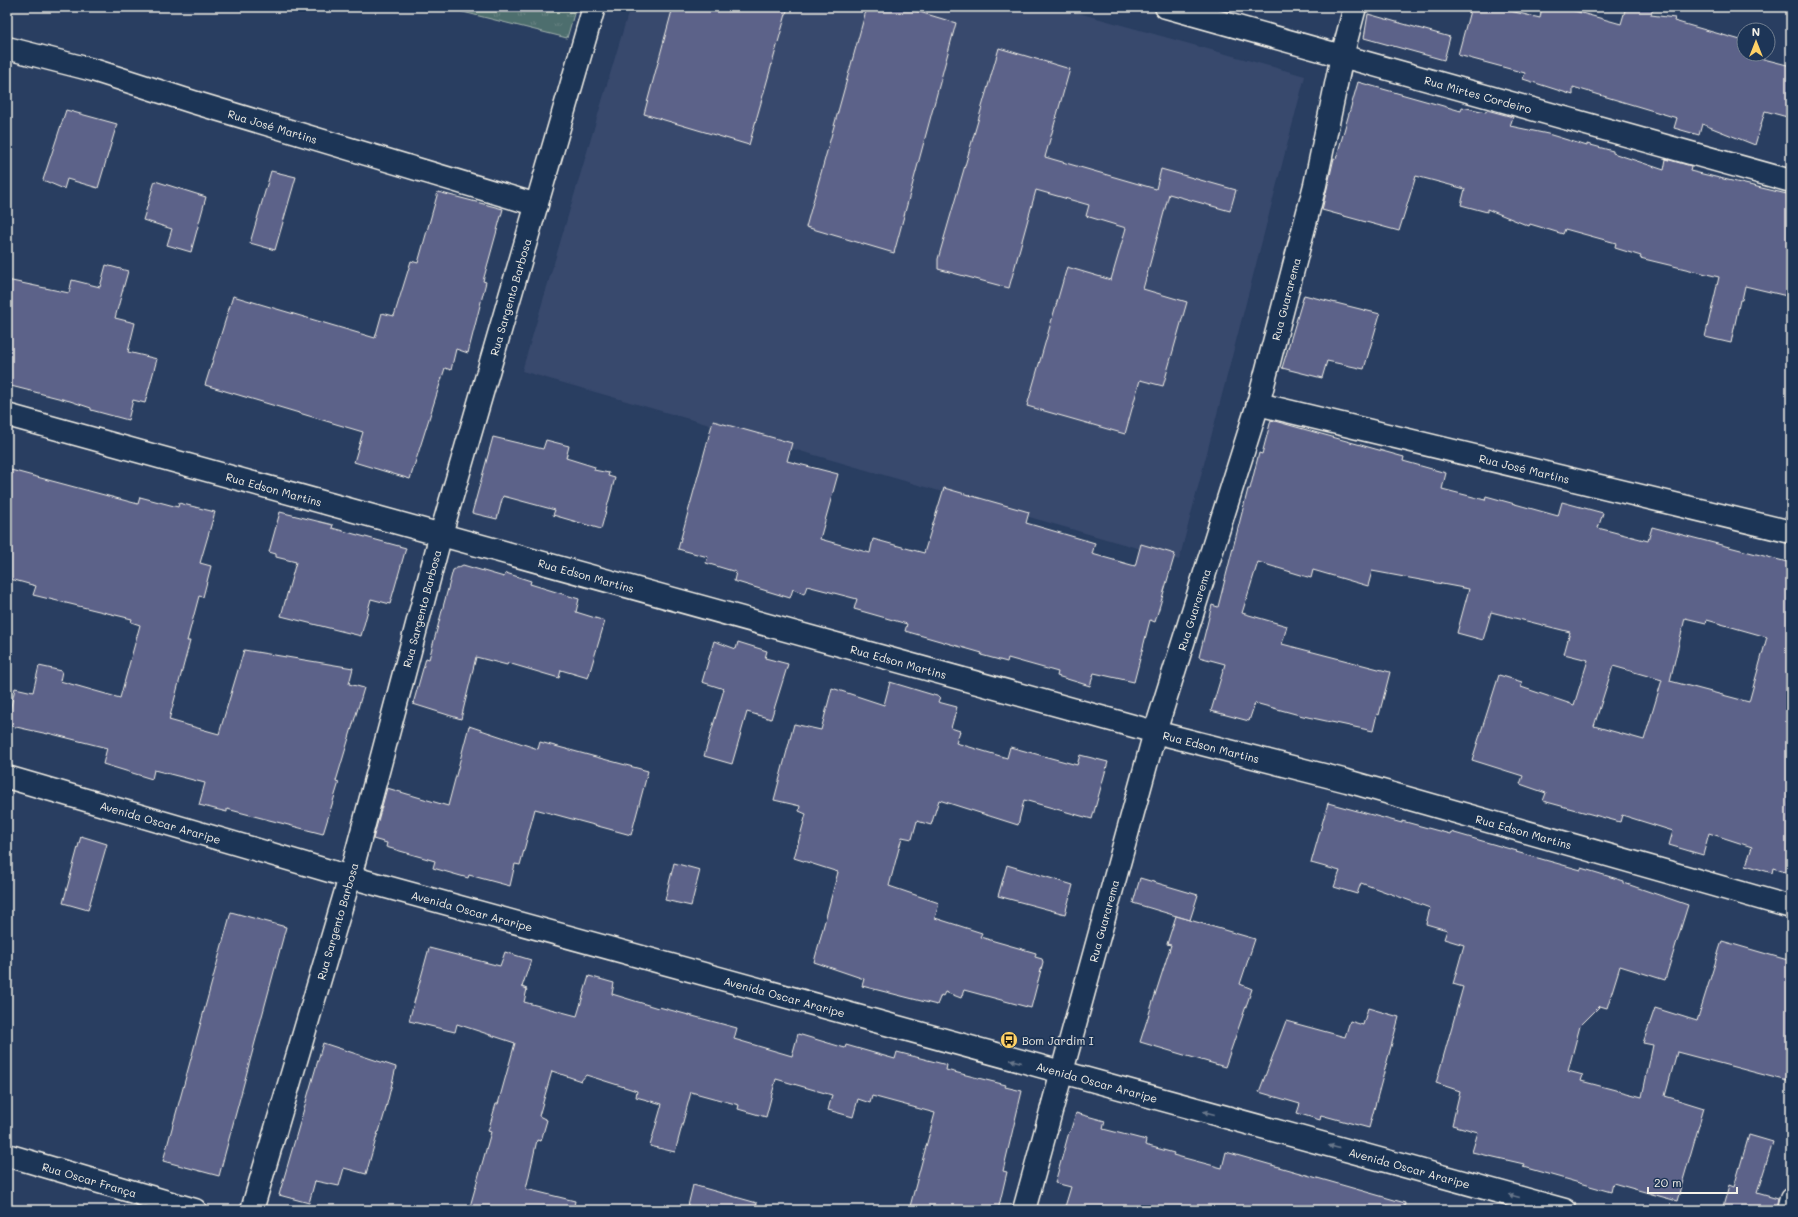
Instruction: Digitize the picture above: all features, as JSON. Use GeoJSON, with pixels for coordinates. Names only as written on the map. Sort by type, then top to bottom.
{"type":"FeatureCollection","features":[{"type":"Feature","properties":{"kind":"street","name":"Rua Sargento Barbosa"},"geometry":{"type":"LineString","coordinates":[[252,1210],[350,877],[441,534],[594,7]]}},
{"type":"Feature","properties":{"kind":"street","name":"Rua Mirtes Cordeiro"},"geometry":{"type":"LineString","coordinates":[[1166,7],[1791,181]]}},
{"type":"Feature","properties":{"kind":"street","name":"Rua Guararema"},"geometry":{"type":"LineString","coordinates":[[1024,1210],[1060,1073],[1155,732],[1258,404],[1315,185],[1342,56],[1355,7]]}},
{"type":"Feature","properties":{"kind":"street","name":"Rua José Martins"},"geometry":{"type":"LineString","coordinates":[[7,48],[93,70],[193,102],[537,205]]}},
{"type":"Feature","properties":{"kind":"street","name":"Rua José Martins"},"geometry":{"type":"LineString","coordinates":[[1258,404],[1791,532]]}},
{"type":"Feature","properties":{"kind":"street","name":"Rua Edson Martins"},"geometry":{"type":"LineString","coordinates":[[7,415],[1155,732],[1347,781],[1791,907]]}},
{"type":"Feature","properties":{"kind":"street","name":"Avenida Oscar Araripe"},"geometry":{"type":"LineString","coordinates":[[7,777],[350,877],[1060,1073],[1565,1210]]}},
{"type":"Feature","properties":{"kind":"street","name":"Rua Oscar França"},"geometry":{"type":"LineString","coordinates":[[7,1155],[195,1210]]}},
{"type":"Feature","properties":{"kind":"street"},"geometry":{"type":"LineString","coordinates":[[1788,1210],[1791,1199]]}},
{"type":"Feature","properties":{"kind":"shaded area"},"geometry":{"type":"Polygon","coordinates":[[[630,7],[1057,7],[1305,76],[1179,560],[522,371],[630,7]]]}},
{"type":"Feature","properties":{"kind":"green space"},"geometry":{"type":"Polygon","coordinates":[[[443,7],[576,7],[567,38],[443,7]]]}},
{"type":"Feature","properties":{"kind":"building"},"geometry":{"type":"Polygon","coordinates":[[[673,7],[788,7],[749,145],[644,114],[673,7]]]}},
{"type":"Feature","properties":{"kind":"building"},"geometry":{"type":"Polygon","coordinates":[[[867,7],[903,7],[956,23],[894,253],[806,227],[867,7]]]}},
{"type":"Feature","properties":{"kind":"building"},"geometry":{"type":"Polygon","coordinates":[[[1471,7],[1493,7],[1540,18],[1542,7],[1560,7],[1621,24],[1626,7],[1653,7],[1651,15],[1675,18],[1674,21],[1736,39],[1736,62],[1775,62],[1791,66],[1791,118],[1765,111],[1755,145],[1702,124],[1699,135],[1674,128],[1677,118],[1573,87],[1573,95],[1523,79],[1525,73],[1458,55],[1471,7]]]}},
{"type":"Feature","properties":{"kind":"building"},"geometry":{"type":"Polygon","coordinates":[[[1368,14],[1450,37],[1444,60],[1364,38],[1368,14]]]}},
{"type":"Feature","properties":{"kind":"building"},"geometry":{"type":"Polygon","coordinates":[[[999,48],[1070,69],[1045,157],[1156,189],[1161,169],[1236,190],[1230,211],[1169,194],[1143,289],[1187,302],[1163,386],[1140,380],[1125,434],[1027,406],[1067,267],[1111,280],[1126,228],[1086,216],[1089,205],[1036,190],[1009,288],[938,269],[938,259],[999,48]]]}},
{"type":"Feature","properties":{"kind":"building"},"geometry":{"type":"Polygon","coordinates":[[[1358,82],[1461,111],[1462,107],[1486,112],[1487,110],[1513,117],[1510,126],[1548,134],[1587,146],[1587,144],[1613,151],[1613,153],[1664,170],[1666,159],[1691,166],[1690,171],[1791,195],[1791,280],[1787,296],[1745,286],[1742,300],[1740,300],[1731,343],[1705,337],[1719,277],[1640,258],[1641,256],[1615,248],[1616,243],[1565,229],[1563,234],[1530,224],[1529,226],[1487,209],[1487,212],[1461,205],[1465,189],[1416,176],[1399,231],[1322,210],[1334,158],[1336,159],[1358,82]]]}},
{"type":"Feature","properties":{"kind":"building"},"geometry":{"type":"Polygon","coordinates":[[[66,110],[117,124],[98,188],[67,179],[64,189],[43,180],[66,110]]]}},
{"type":"Feature","properties":{"kind":"building"},"geometry":{"type":"Polygon","coordinates":[[[271,171],[296,177],[275,250],[250,243],[271,171]]]}},
{"type":"Feature","properties":{"kind":"building"},"geometry":{"type":"Polygon","coordinates":[[[155,181],[206,197],[191,252],[167,245],[172,229],[143,220],[155,181]]]}},
{"type":"Feature","properties":{"kind":"building"},"geometry":{"type":"Polygon","coordinates":[[[438,192],[503,209],[483,281],[486,282],[468,353],[456,349],[451,370],[445,368],[410,479],[354,462],[363,432],[205,385],[233,296],[375,338],[382,313],[394,316],[411,261],[418,263],[438,192]]]}},
{"type":"Feature","properties":{"kind":"building"},"geometry":{"type":"Polygon","coordinates":[[[106,265],[128,271],[115,318],[135,323],[128,352],[157,359],[145,403],[133,400],[128,420],[91,410],[91,408],[70,401],[7,385],[7,280],[69,293],[72,280],[100,287],[106,265]]]}},
{"type":"Feature","properties":{"kind":"building"},"geometry":{"type":"Polygon","coordinates":[[[1304,295],[1380,314],[1364,369],[1327,361],[1322,378],[1282,368],[1304,295]]]}},
{"type":"Feature","properties":{"kind":"building"},"geometry":{"type":"Polygon","coordinates":[[[1271,420],[1404,457],[1403,461],[1446,473],[1442,489],[1485,500],[1486,496],[1558,516],[1562,502],[1603,513],[1598,528],[1648,541],[1652,527],[1791,563],[1791,874],[1773,868],[1772,873],[1746,865],[1752,847],[1709,833],[1703,855],[1669,845],[1673,831],[1622,815],[1620,822],[1543,801],[1546,793],[1520,784],[1523,776],[1472,760],[1499,675],[1522,682],[1521,687],[1574,705],[1588,660],[1564,654],[1570,632],[1491,612],[1483,640],[1457,633],[1469,589],[1372,571],[1368,586],[1313,570],[1311,578],[1258,562],[1242,613],[1287,626],[1282,644],[1390,672],[1379,715],[1377,714],[1373,731],[1303,716],[1255,703],[1249,721],[1211,711],[1225,664],[1199,657],[1212,605],[1218,607],[1248,489],[1250,489],[1259,453],[1262,454],[1271,420]],[[1685,618],[1670,681],[1749,702],[1767,637],[1707,620],[1706,623],[1685,618]],[[1613,666],[1594,726],[1644,740],[1662,680],[1613,666]]]}},
{"type":"Feature","properties":{"kind":"building"},"geometry":{"type":"Polygon","coordinates":[[[713,421],[792,443],[787,461],[838,474],[820,539],[870,553],[873,539],[924,553],[944,488],[1029,512],[1026,523],[1095,543],[1092,554],[1135,566],[1141,544],[1175,554],[1155,622],[1150,620],[1134,682],[1094,673],[1090,686],[1057,676],[1058,672],[1008,658],[1007,662],[981,655],[982,653],[905,631],[907,624],[854,609],[857,599],[807,586],[804,594],[793,589],[790,598],[734,581],[736,572],[706,563],[708,557],[678,549],[713,421]]]}},
{"type":"Feature","properties":{"kind":"building"},"geometry":{"type":"Polygon","coordinates":[[[493,437],[543,449],[546,440],[569,446],[566,458],[595,467],[594,470],[609,473],[608,476],[615,478],[601,529],[553,515],[555,510],[503,496],[497,519],[472,513],[493,437]]]}},
{"type":"Feature","properties":{"kind":"building"},"geometry":{"type":"Polygon","coordinates":[[[7,469],[138,504],[140,497],[178,507],[179,503],[215,512],[200,563],[211,566],[203,597],[199,596],[187,641],[190,641],[169,720],[219,734],[244,650],[353,668],[349,684],[364,688],[336,781],[339,782],[323,834],[227,809],[227,812],[199,805],[205,783],[154,770],[152,779],[103,764],[107,748],[48,733],[7,725],[15,688],[33,692],[39,666],[62,671],[60,681],[120,698],[140,625],[131,622],[132,619],[33,595],[36,586],[7,578],[7,469]]]}},
{"type":"Feature","properties":{"kind":"building"},"geometry":{"type":"Polygon","coordinates":[[[280,512],[333,525],[332,528],[406,548],[390,604],[371,599],[361,636],[281,616],[296,562],[276,557],[276,554],[269,552],[280,512]]]}},
{"type":"Feature","properties":{"kind":"building"},"geometry":{"type":"Polygon","coordinates":[[[463,565],[504,577],[506,573],[531,581],[530,584],[579,599],[576,612],[605,621],[588,678],[561,670],[559,678],[508,663],[507,665],[476,657],[461,719],[413,704],[426,658],[429,659],[453,570],[463,565]]]}},
{"type":"Feature","properties":{"kind":"building"},"geometry":{"type":"Polygon","coordinates":[[[714,641],[736,649],[738,642],[767,651],[765,658],[788,664],[771,719],[747,712],[732,764],[704,756],[724,689],[702,682],[714,641]]]}},
{"type":"Feature","properties":{"kind":"building"},"geometry":{"type":"Polygon","coordinates":[[[890,682],[940,697],[938,702],[957,707],[951,728],[960,731],[956,743],[1007,758],[1010,747],[1077,765],[1080,755],[1108,762],[1092,819],[1024,800],[1018,825],[939,800],[931,825],[917,821],[912,839],[902,837],[889,886],[939,903],[935,918],[982,933],[980,937],[1036,953],[1035,957],[1042,959],[1043,962],[1031,1008],[964,990],[961,998],[945,992],[943,996],[941,995],[937,1005],[862,986],[864,979],[814,962],[838,872],[794,858],[806,814],[799,811],[800,806],[774,800],[794,724],[821,730],[832,688],[884,705],[890,682]]]}},
{"type":"Feature","properties":{"kind":"building"},"geometry":{"type":"Polygon","coordinates":[[[469,726],[538,749],[540,742],[648,771],[631,835],[535,809],[520,865],[515,864],[510,886],[469,875],[468,878],[433,868],[435,861],[386,847],[387,843],[373,839],[387,788],[448,806],[469,726]]]}},
{"type":"Feature","properties":{"kind":"building"},"geometry":{"type":"Polygon","coordinates":[[[1328,803],[1402,823],[1402,821],[1450,834],[1451,832],[1581,870],[1581,868],[1624,881],[1624,883],[1688,905],[1665,980],[1620,966],[1607,1008],[1600,1006],[1580,1026],[1568,1071],[1583,1075],[1581,1081],[1642,1097],[1653,1045],[1643,1043],[1655,1008],[1697,1021],[1722,941],[1791,961],[1791,1082],[1677,1052],[1665,1096],[1704,1108],[1677,1201],[1613,1183],[1611,1192],[1523,1167],[1524,1164],[1472,1152],[1478,1132],[1452,1125],[1460,1091],[1436,1083],[1463,987],[1453,984],[1464,945],[1444,939],[1447,930],[1426,924],[1430,908],[1361,883],[1357,894],[1334,887],[1340,871],[1311,863],[1328,803]]]}},
{"type":"Feature","properties":{"kind":"building"},"geometry":{"type":"Polygon","coordinates":[[[81,836],[107,844],[88,910],[63,903],[81,836]]]}},
{"type":"Feature","properties":{"kind":"building"},"geometry":{"type":"Polygon","coordinates":[[[674,863],[700,870],[691,906],[665,900],[674,863]]]}},
{"type":"Feature","properties":{"kind":"building"},"geometry":{"type":"Polygon","coordinates":[[[1007,865],[1073,885],[1065,914],[998,896],[1007,865]]]}},
{"type":"Feature","properties":{"kind":"building"},"geometry":{"type":"Polygon","coordinates":[[[1140,878],[1198,895],[1190,920],[1133,903],[1140,878]]]}},
{"type":"Feature","properties":{"kind":"building"},"geometry":{"type":"Polygon","coordinates":[[[231,912],[286,927],[219,1176],[163,1161],[231,912]]]}},
{"type":"Feature","properties":{"kind":"building"},"geometry":{"type":"Polygon","coordinates":[[[1176,916],[1255,939],[1240,984],[1252,989],[1225,1067],[1140,1042],[1171,945],[1167,944],[1176,916]]]}},
{"type":"Feature","properties":{"kind":"building"},"geometry":{"type":"Polygon","coordinates":[[[429,948],[500,966],[505,952],[531,960],[522,987],[527,989],[524,1002],[577,1016],[589,976],[614,983],[612,994],[658,1008],[659,1007],[737,1028],[734,1039],[792,1056],[798,1034],[845,1048],[846,1045],[895,1059],[897,1052],[947,1065],[946,1070],[1006,1085],[1005,1087],[1022,1091],[1003,1171],[1007,1172],[998,1210],[909,1210],[935,1113],[872,1096],[870,1103],[858,1099],[853,1117],[828,1110],[832,1095],[776,1079],[766,1117],[738,1109],[739,1105],[691,1092],[675,1152],[650,1146],[662,1104],[636,1097],[637,1091],[586,1075],[581,1081],[552,1071],[539,1116],[547,1120],[541,1141],[537,1140],[526,1189],[575,1201],[573,1210],[469,1210],[491,1132],[488,1131],[496,1104],[498,1104],[515,1043],[457,1024],[455,1032],[409,1021],[429,948]]]}},
{"type":"Feature","properties":{"kind":"building"},"geometry":{"type":"Polygon","coordinates":[[[1368,1008],[1399,1017],[1369,1128],[1321,1115],[1320,1120],[1297,1113],[1300,1104],[1259,1092],[1286,1021],[1345,1037],[1350,1021],[1363,1025],[1368,1008]]]}},
{"type":"Feature","properties":{"kind":"building"},"geometry":{"type":"Polygon","coordinates":[[[323,1043],[396,1067],[385,1112],[366,1174],[344,1168],[339,1186],[315,1181],[309,1203],[279,1195],[323,1043]]]}},
{"type":"Feature","properties":{"kind":"building"},"geometry":{"type":"Polygon","coordinates":[[[1076,1113],[1105,1121],[1103,1129],[1146,1140],[1145,1145],[1174,1153],[1173,1155],[1222,1168],[1226,1152],[1405,1203],[1404,1210],[1064,1210],[1071,1187],[1055,1183],[1069,1132],[1076,1113]]]}},
{"type":"Feature","properties":{"kind":"building"},"geometry":{"type":"Polygon","coordinates":[[[1749,1135],[1773,1142],[1757,1193],[1778,1199],[1776,1210],[1722,1210],[1729,1185],[1734,1187],[1749,1135]]]}},
{"type":"Feature","properties":{"kind":"building"},"geometry":{"type":"Polygon","coordinates":[[[693,1185],[757,1203],[756,1210],[687,1210],[693,1185]]]}},
{"type":"Feature","properties":{"kind":"place","name":"Bom Jardim I"},"geometry":{"type":"Point","coordinates":[1009,1040]}}]}
